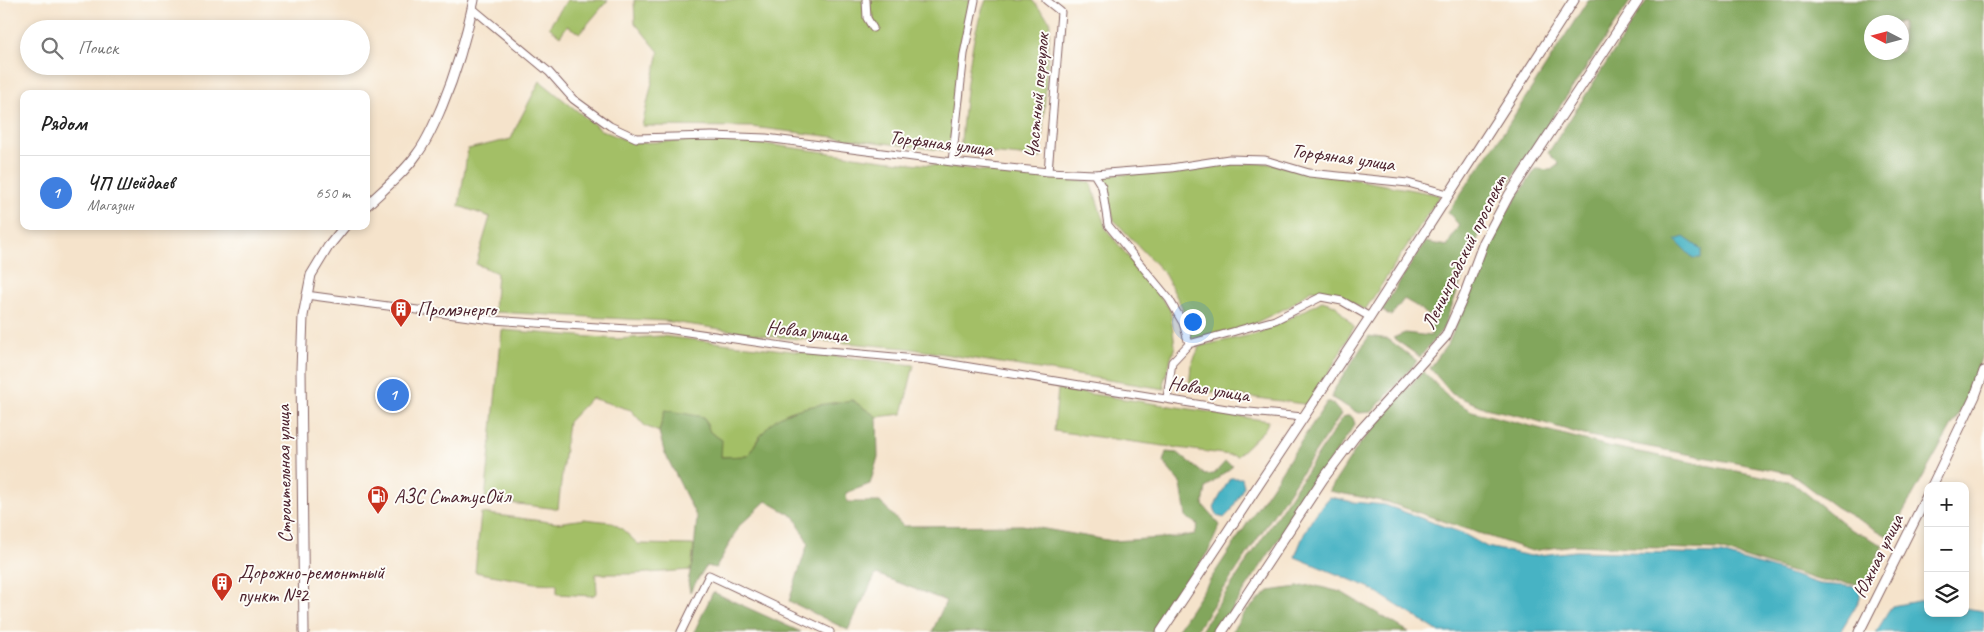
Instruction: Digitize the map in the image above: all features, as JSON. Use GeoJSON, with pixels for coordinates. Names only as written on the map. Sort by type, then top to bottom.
{"type":"FeatureCollection","features":[{"type":"Feature","properties":{"kind":"street"},"geometry":{"type":"LineString","coordinates":[[866,0],[867,18],[873,28]]}},
{"type":"Feature","properties":{"kind":"street"},"geometry":{"type":"LineString","coordinates":[[952,162],[964,54],[975,0]]}},
{"type":"Feature","properties":{"kind":"street","name":"Частный переулок"},"geometry":{"type":"LineString","coordinates":[[1046,0],[1061,12],[1048,172]]}},
{"type":"Feature","properties":{"kind":"street","name":"Ленинградский проспект"},"geometry":{"type":"LineString","coordinates":[[1161,632],[1370,317],[1574,0]]}},
{"type":"Feature","properties":{"kind":"street","name":"Ленинградский проспект"},"geometry":{"type":"LineString","coordinates":[[1222,632],[1323,479],[1357,434],[1446,336],[1484,242],[1509,195],[1638,0]]}},
{"type":"Feature","properties":{"kind":"street"},"geometry":{"type":"LineString","coordinates":[[370,202],[399,176],[418,153],[436,121],[464,44],[473,4]]}},
{"type":"Feature","properties":{"kind":"street","name":"Торфяная улица"},"geometry":{"type":"LineString","coordinates":[[473,4],[549,72],[573,99],[610,126],[636,138],[712,136],[766,138],[952,162],[1048,172],[1094,174],[1171,168],[1229,159],[1264,160],[1309,173],[1408,183],[1448,194]]}},
{"type":"Feature","properties":{"kind":"street"},"geometry":{"type":"LineString","coordinates":[[1094,174],[1102,187],[1108,226],[1169,299],[1183,323],[1188,344]]}},
{"type":"Feature","properties":{"kind":"street","name":"Строительная улица"},"geometry":{"type":"LineString","coordinates":[[304,632],[300,370],[303,316],[311,275],[328,247],[342,230]]}},
{"type":"Feature","properties":{"kind":"street","name":"Новая улица"},"geometry":{"type":"LineString","coordinates":[[306,295],[492,320],[628,329],[667,329],[796,348],[927,360],[1239,411],[1303,417]]}},
{"type":"Feature","properties":{"kind":"street"},"geometry":{"type":"LineString","coordinates":[[1167,398],[1172,362],[1188,344],[1275,320],[1321,297],[1342,301],[1370,317]]}},
{"type":"Feature","properties":{"kind":"street"},"geometry":{"type":"LineString","coordinates":[[1934,482],[1975,396],[1984,371]]}},
{"type":"Feature","properties":{"kind":"street","name":"Южная улица"},"geometry":{"type":"LineString","coordinates":[[1859,632],[1866,622],[1924,502]]}},
{"type":"Feature","properties":{"kind":"street"},"geometry":{"type":"LineString","coordinates":[[682,632],[709,576],[830,632]]}},
{"type":"Feature","properties":{"kind":"green space"},"geometry":{"type":"Polygon","coordinates":[[[567,0],[608,0],[580,33],[567,26],[560,36],[549,27],[567,0]]]}},
{"type":"Feature","properties":{"kind":"green space"},"geometry":{"type":"Polygon","coordinates":[[[634,0],[970,0],[949,151],[752,127],[642,126],[659,52],[635,23],[634,0]]]}},
{"type":"Feature","properties":{"kind":"green space"},"geometry":{"type":"Polygon","coordinates":[[[986,0],[1032,0],[1050,21],[1041,158],[960,150],[971,54],[986,0]]]}},
{"type":"Feature","properties":{"kind":"green space"},"geometry":{"type":"Polygon","coordinates":[[[1588,0],[1631,0],[1486,217],[1443,329],[1420,357],[1393,338],[1405,333],[1431,336],[1430,322],[1425,313],[1404,299],[1391,316],[1382,310],[1425,242],[1447,246],[1459,225],[1448,212],[1503,133],[1588,0]]]}},
{"type":"Feature","properties":{"kind":"green space"},"geometry":{"type":"Polygon","coordinates":[[[1647,0],[1984,0],[1984,349],[1968,397],[1889,537],[1836,507],[1790,473],[1584,435],[1521,416],[1485,408],[1452,394],[1430,368],[1449,342],[1498,225],[1536,169],[1551,170],[1559,164],[1548,153],[1647,0]]]}},
{"type":"Feature","properties":{"kind":"green space"},"geometry":{"type":"Polygon","coordinates":[[[540,81],[601,130],[633,143],[704,140],[765,144],[883,160],[1091,182],[1106,229],[1170,309],[1175,346],[1163,384],[1165,389],[906,348],[776,337],[665,321],[494,312],[497,273],[476,264],[490,217],[459,206],[468,149],[511,139],[540,81]]]}},
{"type":"Feature","properties":{"kind":"green space"},"geometry":{"type":"Polygon","coordinates":[[[1265,163],[1440,195],[1365,310],[1340,296],[1311,290],[1290,306],[1243,329],[1190,339],[1182,307],[1164,273],[1114,220],[1101,175],[1166,173],[1217,164],[1265,163]]]}},
{"type":"Feature","properties":{"kind":"green space"},"geometry":{"type":"Polygon","coordinates":[[[1322,301],[1335,305],[1354,327],[1311,405],[1189,389],[1191,365],[1200,346],[1256,334],[1322,301]]]}},
{"type":"Feature","properties":{"kind":"green space"},"geometry":{"type":"Polygon","coordinates":[[[502,330],[617,339],[661,336],[914,365],[902,414],[877,417],[852,400],[759,437],[748,456],[721,457],[665,410],[659,432],[645,426],[631,410],[591,398],[568,422],[558,509],[485,500],[502,330]]]}},
{"type":"Feature","properties":{"kind":"green space"},"geometry":{"type":"Polygon","coordinates":[[[1369,336],[1388,339],[1417,361],[1372,412],[1358,413],[1332,398],[1332,393],[1369,336]]]}},
{"type":"Feature","properties":{"kind":"green space"},"geometry":{"type":"Polygon","coordinates":[[[1423,371],[1450,399],[1472,411],[1608,446],[1792,482],[1850,529],[1883,545],[1866,585],[1821,581],[1720,550],[1573,545],[1532,551],[1387,502],[1329,491],[1358,446],[1423,371]]]}},
{"type":"Feature","properties":{"kind":"green space"},"geometry":{"type":"Polygon","coordinates":[[[1058,389],[1269,421],[1264,430],[1237,456],[1054,431],[1058,389]]]}},
{"type":"Feature","properties":{"kind":"green space"},"geometry":{"type":"Polygon","coordinates":[[[852,400],[877,417],[878,457],[870,484],[846,493],[847,502],[880,502],[903,526],[1022,525],[1113,541],[1179,537],[1195,534],[1198,525],[1186,517],[1181,484],[1163,462],[1166,452],[1178,453],[1205,475],[1214,474],[1225,462],[1233,466],[1206,488],[1203,505],[1220,525],[1209,550],[1155,632],[932,632],[946,601],[876,574],[848,630],[789,601],[808,543],[795,517],[766,501],[739,526],[716,568],[706,566],[690,592],[688,581],[693,560],[697,518],[664,451],[659,432],[665,410],[704,417],[710,432],[722,440],[721,457],[748,456],[767,427],[783,415],[808,407],[852,400]]]}},
{"type":"Feature","properties":{"kind":"green space"},"geometry":{"type":"Polygon","coordinates":[[[1327,402],[1331,402],[1341,414],[1195,632],[1176,632],[1327,402]]]}},
{"type":"Feature","properties":{"kind":"green space"},"geometry":{"type":"Polygon","coordinates":[[[1350,415],[1355,424],[1217,632],[1200,632],[1343,417],[1350,415]]]}},
{"type":"Feature","properties":{"kind":"green space"},"geometry":{"type":"Polygon","coordinates":[[[481,513],[557,523],[584,519],[611,522],[622,529],[638,544],[694,545],[691,570],[633,574],[596,574],[597,593],[592,596],[557,594],[557,584],[535,583],[475,572],[481,513]]]}},
{"type":"Feature","properties":{"kind":"green space"},"geometry":{"type":"Polygon","coordinates":[[[1312,585],[1341,592],[1409,632],[1231,632],[1246,611],[1269,591],[1312,585]]]}},
{"type":"Feature","properties":{"kind":"green space"},"geometry":{"type":"Polygon","coordinates":[[[713,592],[801,632],[694,632],[713,592]]]}},
{"type":"Feature","properties":{"kind":"water"},"geometry":{"type":"Polygon","coordinates":[[[1684,237],[1701,249],[1701,258],[1693,258],[1675,240],[1684,237]]]}},
{"type":"Feature","properties":{"kind":"water"},"geometry":{"type":"Polygon","coordinates":[[[1230,478],[1242,478],[1244,486],[1231,511],[1224,518],[1217,515],[1214,507],[1230,478]]]}},
{"type":"Feature","properties":{"kind":"water"},"geometry":{"type":"Polygon","coordinates":[[[1330,497],[1353,502],[1385,505],[1462,533],[1487,547],[1531,556],[1576,551],[1721,554],[1819,584],[1860,587],[1860,599],[1840,632],[1439,632],[1368,587],[1295,557],[1309,525],[1330,497]]]}},
{"type":"Feature","properties":{"kind":"water"},"geometry":{"type":"Polygon","coordinates":[[[1924,600],[1924,617],[1969,617],[1969,609],[1984,611],[1984,632],[1876,632],[1892,606],[1924,600]]]}},
{"type":"Feature","properties":{"kind":"place","name":"Промэнерго"},"geometry":{"type":"Point","coordinates":[401,328]}},
{"type":"Feature","properties":{"kind":"place","name":"ЧП Шейдаев"},"geometry":{"type":"Point","coordinates":[393,395]}},
{"type":"Feature","properties":{"kind":"place","name":"АЗС СтатусОйл"},"geometry":{"type":"Point","coordinates":[378,515]}},
{"type":"Feature","properties":{"kind":"place","name":"Дорожно-ремонтный пункт №2"},"geometry":{"type":"Point","coordinates":[222,602]}}]}
